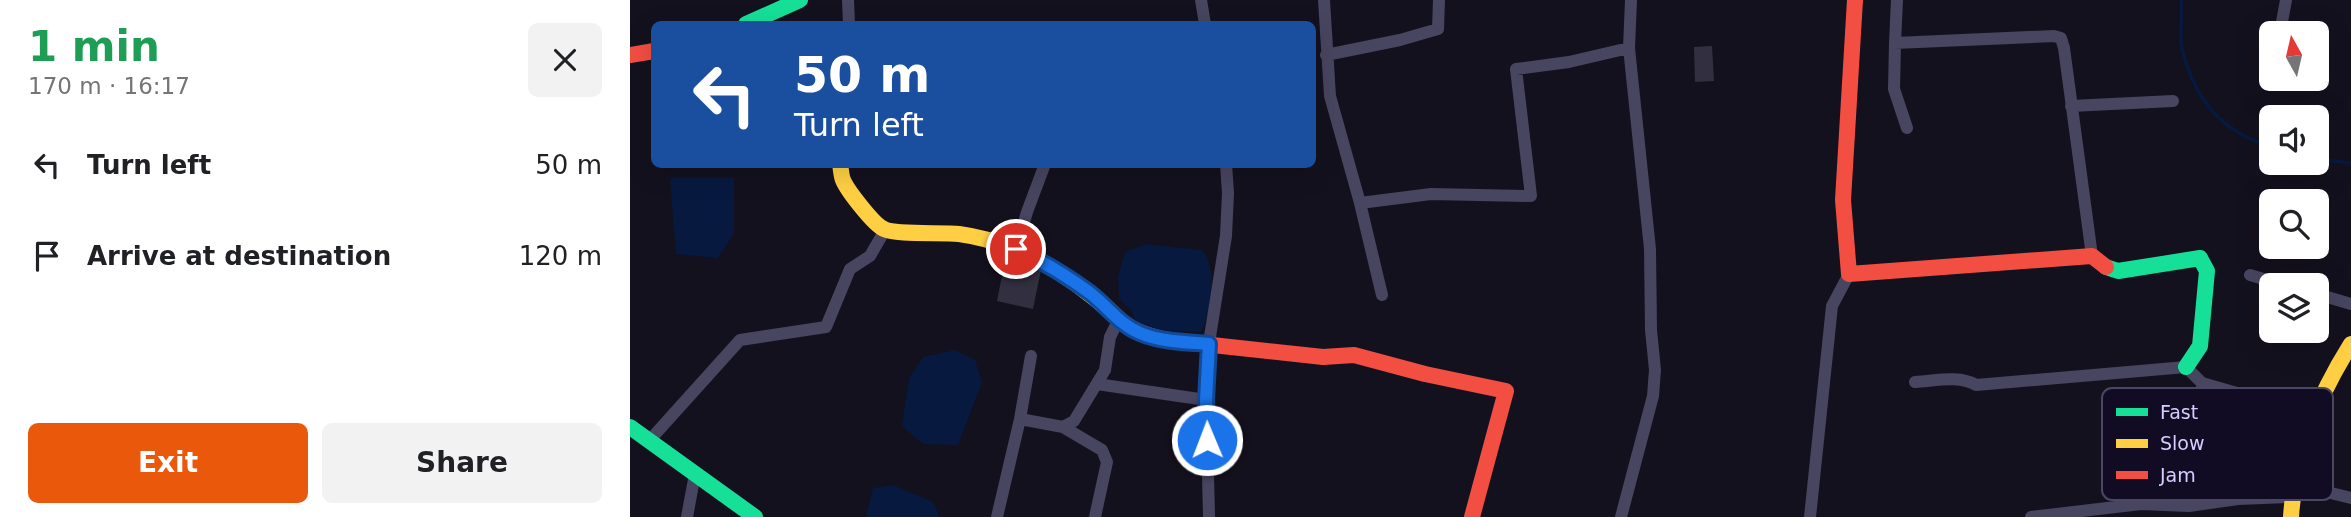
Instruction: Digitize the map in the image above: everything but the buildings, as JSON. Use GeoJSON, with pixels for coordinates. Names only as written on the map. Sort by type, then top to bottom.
{"type":"FeatureCollection","features":[{"type":"Feature","properties":{"kind":"street"},"geometry":{"type":"LineString","coordinates":[[753,21],[800,0]]}},
{"type":"Feature","properties":{"kind":"street"},"geometry":{"type":"LineString","coordinates":[[848,0],[849,21]]}},
{"type":"Feature","properties":{"kind":"street"},"geometry":{"type":"LineString","coordinates":[[1201,0],[1204,21]]}},
{"type":"Feature","properties":{"kind":"street"},"geometry":{"type":"LineString","coordinates":[[1324,0],[1330,96],[1382,295]]}},
{"type":"Feature","properties":{"kind":"street"},"geometry":{"type":"LineString","coordinates":[[1326,55],[1401,40],[1438,29],[1439,0]]}},
{"type":"Feature","properties":{"kind":"street"},"geometry":{"type":"LineString","coordinates":[[1620,517],[1653,396],[1655,370],[1650,249],[1629,48],[1631,0]]}},
{"type":"Feature","properties":{"kind":"street"},"geometry":{"type":"LineString","coordinates":[[1810,517],[1832,306],[1849,274],[1843,200],[1855,0]]}},
{"type":"Feature","properties":{"kind":"street"},"geometry":{"type":"LineString","coordinates":[[1897,0],[1894,89],[1906,128]]}},
{"type":"Feature","properties":{"kind":"street"},"geometry":{"type":"LineString","coordinates":[[2282,21],[2286,0]]}},
{"type":"Feature","properties":{"kind":"street"},"geometry":{"type":"LineString","coordinates":[[1895,43],[2053,36],[2061,38],[2092,256],[2109,270],[2118,271],[2200,258],[2207,271],[2200,346],[2186,367]]}},
{"type":"Feature","properties":{"kind":"street"},"geometry":{"type":"LineString","coordinates":[[1360,203],[1431,194],[1531,196],[1516,69],[1569,62],[1629,48]]}},
{"type":"Feature","properties":{"kind":"street"},"geometry":{"type":"LineString","coordinates":[[630,55],[651,52]]}},
{"type":"Feature","properties":{"kind":"street"},"geometry":{"type":"LineString","coordinates":[[2071,106],[2173,101]]}},
{"type":"Feature","properties":{"kind":"street"},"geometry":{"type":"LineString","coordinates":[[841,168],[844,180],[875,222],[885,230],[960,234],[1016,249],[1042,261],[1088,292],[1127,327],[1143,334],[1166,340],[1323,357],[1354,355],[1425,374],[1506,391],[1472,517]]}},
{"type":"Feature","properties":{"kind":"street"},"geometry":{"type":"LineString","coordinates":[[1016,249],[1044,168]]}},
{"type":"Feature","properties":{"kind":"street"},"geometry":{"type":"LineString","coordinates":[[1209,517],[1206,400],[1209,344],[1226,236],[1226,168]]}},
{"type":"Feature","properties":{"kind":"street"},"geometry":{"type":"LineString","coordinates":[[649,440],[740,340],[826,327],[850,269],[870,256],[885,230]]}},
{"type":"Feature","properties":{"kind":"street"},"geometry":{"type":"LineString","coordinates":[[1849,274],[2092,256]]}},
{"type":"Feature","properties":{"kind":"street"},"geometry":{"type":"LineString","coordinates":[[2250,275],[2259,278]]}},
{"type":"Feature","properties":{"kind":"street"},"geometry":{"type":"LineString","coordinates":[[2329,297],[2351,304]]}},
{"type":"Feature","properties":{"kind":"street"},"geometry":{"type":"LineString","coordinates":[[1063,427],[1074,421],[1105,370],[1111,337],[1119,319]]}},
{"type":"Feature","properties":{"kind":"street"},"geometry":{"type":"LineString","coordinates":[[2325,388],[2351,344]]}},
{"type":"Feature","properties":{"kind":"street"},"geometry":{"type":"LineString","coordinates":[[997,517],[1020,419],[1031,356]]}},
{"type":"Feature","properties":{"kind":"street"},"geometry":{"type":"LineString","coordinates":[[1916,382],[1955,379],[1968,380],[1976,385],[2186,367],[2202,383],[2220,388]]}},
{"type":"Feature","properties":{"kind":"street"},"geometry":{"type":"LineString","coordinates":[[2202,383],[2202,388]]}},
{"type":"Feature","properties":{"kind":"street"},"geometry":{"type":"LineString","coordinates":[[1097,384],[1206,400]]}},
{"type":"Feature","properties":{"kind":"street"},"geometry":{"type":"LineString","coordinates":[[1020,419],[1063,427],[1102,450],[1107,462],[1095,517]]}},
{"type":"Feature","properties":{"kind":"street"},"geometry":{"type":"LineString","coordinates":[[630,427],[755,517]]}},
{"type":"Feature","properties":{"kind":"street"},"geometry":{"type":"LineString","coordinates":[[687,517],[695,474]]}},
{"type":"Feature","properties":{"kind":"street"},"geometry":{"type":"LineString","coordinates":[[2333,496],[2351,498]]}},
{"type":"Feature","properties":{"kind":"street"},"geometry":{"type":"LineString","coordinates":[[2031,517],[2141,504],[2189,506],[2230,500]]}},
{"type":"Feature","properties":{"kind":"water"},"geometry":{"type":"Polygon","coordinates":[[[670,178],[734,178],[734,233],[718,258],[676,254],[670,178]]]}},
{"type":"Feature","properties":{"kind":"water"},"geometry":{"type":"Polygon","coordinates":[[[1146,244],[1202,250],[1210,268],[1212,290],[1201,332],[1147,330],[1137,324],[1131,310],[1119,299],[1118,277],[1125,252],[1146,244]]]}},
{"type":"Feature","properties":{"kind":"water"},"geometry":{"type":"Polygon","coordinates":[[[955,350],[975,360],[982,382],[958,445],[923,444],[902,426],[909,378],[923,357],[955,350]]]}},
{"type":"Feature","properties":{"kind":"water"},"geometry":{"type":"Polygon","coordinates":[[[893,485],[933,502],[940,517],[866,517],[873,488],[893,485]]]}},
{"type":"Feature","properties":{"kind":"waterway"},"geometry":{"type":"LineString","coordinates":[[2181,0],[2182,49],[2194,84],[2213,112],[2225,123],[2238,133],[2259,143]]}},
{"type":"Feature","properties":{"kind":"waterway"},"geometry":{"type":"LineString","coordinates":[[2329,160],[2351,163]]}},
{"type":"Feature","properties":{"kind":"traffic: fast"},"geometry":{"type":"LineString","coordinates":[[753,21],[800,0]]}},
{"type":"Feature","properties":{"kind":"traffic: fast"},"geometry":{"type":"LineString","coordinates":[[2106,267],[2118,271],[2200,258],[2207,271],[2200,346],[2186,367]]}},
{"type":"Feature","properties":{"kind":"traffic: fast"},"geometry":{"type":"LineString","coordinates":[[630,427],[755,517]]}},
{"type":"Feature","properties":{"kind":"traffic: slow"},"geometry":{"type":"LineString","coordinates":[[841,168],[843,180],[850,191],[884,229],[959,234],[1002,244],[1042,262],[1079,286],[1113,314]]}},
{"type":"Feature","properties":{"kind":"traffic: slow"},"geometry":{"type":"LineString","coordinates":[[2327,388],[2351,344]]}},
{"type":"Feature","properties":{"kind":"traffic: slow"},"geometry":{"type":"LineString","coordinates":[[2291,517],[2292,500]]}},
{"type":"Feature","properties":{"kind":"traffic: jam"},"geometry":{"type":"LineString","coordinates":[[1855,0],[1843,200],[1849,274],[2092,256],[2106,267]]}},
{"type":"Feature","properties":{"kind":"traffic: jam"},"geometry":{"type":"LineString","coordinates":[[630,55],[651,52]]}},
{"type":"Feature","properties":{"kind":"traffic: jam"},"geometry":{"type":"LineString","coordinates":[[1113,314],[1138,331],[1166,340],[1323,357],[1354,355],[1425,374],[1506,391],[1472,517]]}},
{"type":"Feature","properties":{"kind":"route"},"geometry":{"type":"LineString","coordinates":[[1016,249],[1042,261],[1088,292],[1127,327],[1166,340],[1209,344],[1207,440]]}}]}
